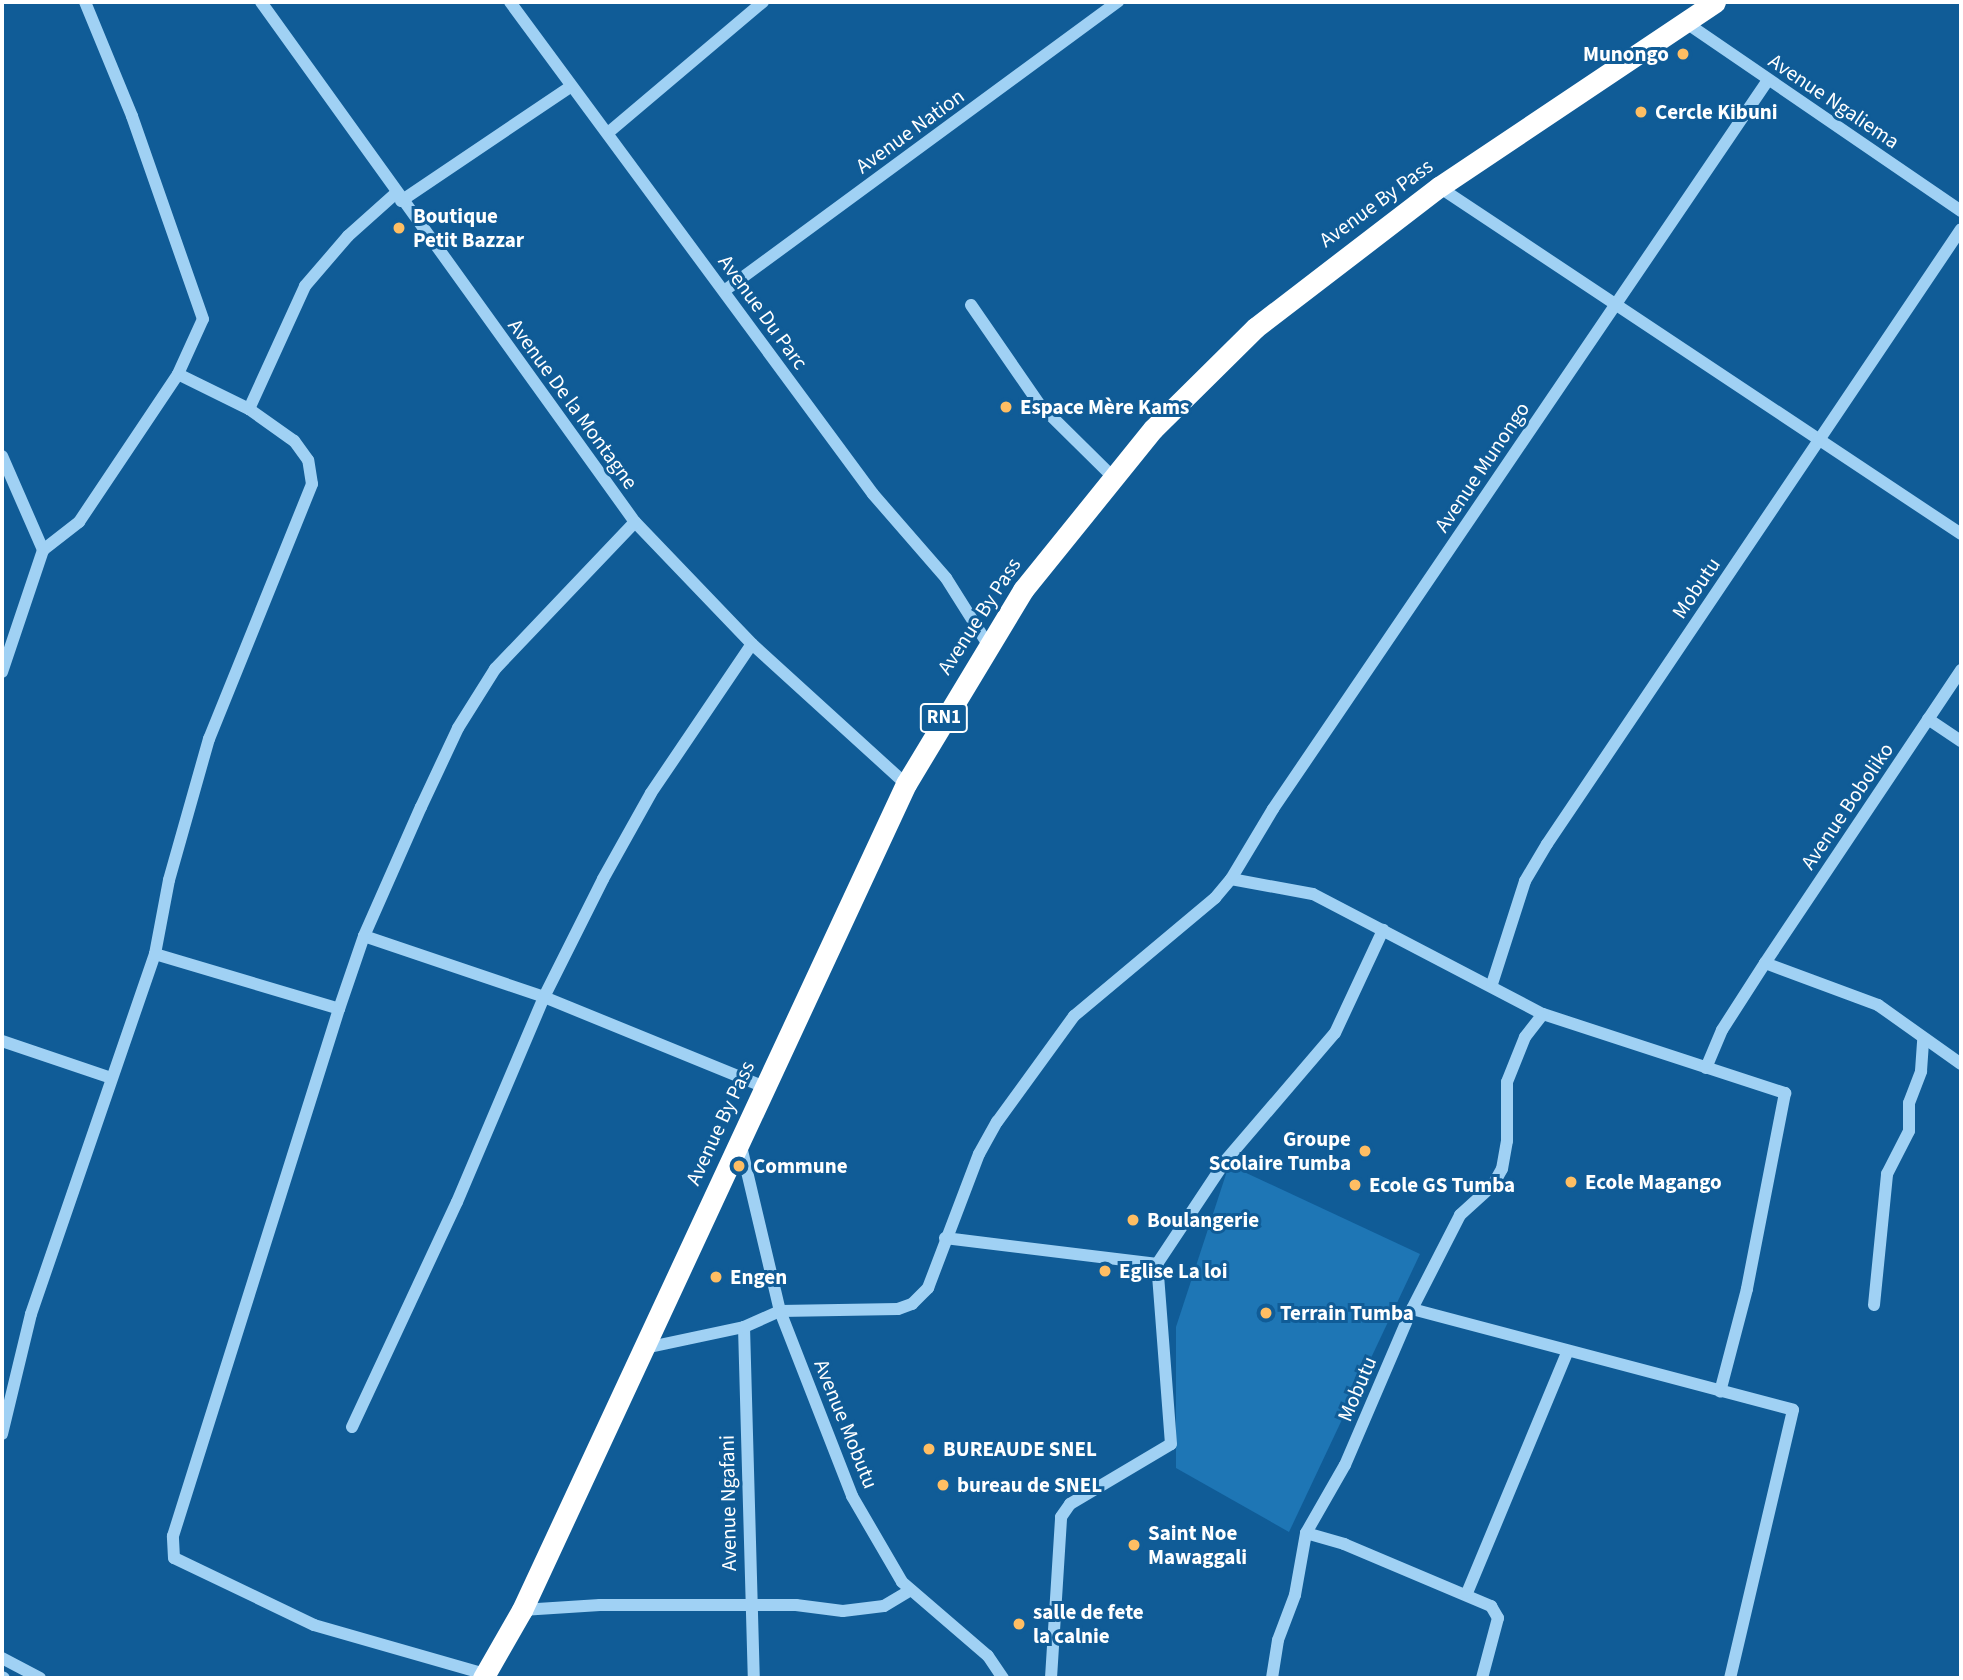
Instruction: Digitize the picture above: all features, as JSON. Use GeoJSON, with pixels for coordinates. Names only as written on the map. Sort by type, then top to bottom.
{"type":"FeatureCollection","features":[{"type":"Feature","properties":{"kind":"highway","name":"Avenue By Pass"},"geometry":{"type":"LineString","coordinates":[[484,1676],[522,1610],[645,1348],[739,1136],[906,784],[987,643],[1045,560],[1112,476],[1255,328],[1439,187],[1685,22],[1709,3]]}},
{"type":"Feature","properties":{"kind":"street"},"geometry":{"type":"LineString","coordinates":[[2,672],[43,550],[79,522],[178,374],[202,328],[201,308],[132,116],[85,2]]}},
{"type":"Feature","properties":{"kind":"street","name":"Avenue De la Montagne"},"geometry":{"type":"LineString","coordinates":[[261,2],[398,197],[635,522],[752,645],[906,784]]}},
{"type":"Feature","properties":{"kind":"street","name":"Avenue Du Parc"},"geometry":{"type":"LineString","coordinates":[[510,2],[569,87],[609,132],[873,494],[946,578],[987,643]]}},
{"type":"Feature","properties":{"kind":"street"},"geometry":{"type":"LineString","coordinates":[[609,132],[763,2]]}},
{"type":"Feature","properties":{"kind":"street","name":"Avenue Nation"},"geometry":{"type":"LineString","coordinates":[[724,291],[1118,2]]}},
{"type":"Feature","properties":{"kind":"street","name":"Avenue Ngaliema"},"geometry":{"type":"LineString","coordinates":[[1685,22],[1961,211]]}},
{"type":"Feature","properties":{"kind":"street","name":"Avenue Munongo"},"geometry":{"type":"LineString","coordinates":[[780,1311],[884,1311],[912,1304],[928,1288],[945,1238],[997,1122],[1074,1016],[1216,898],[1231,879],[1270,814],[1768,80]]}},
{"type":"Feature","properties":{"kind":"street"},"geometry":{"type":"LineString","coordinates":[[248,409],[305,286],[348,236],[398,197],[569,87]]}},
{"type":"Feature","properties":{"kind":"street"},"geometry":{"type":"LineString","coordinates":[[1439,187],[1961,534]]}},
{"type":"Feature","properties":{"kind":"street","name":"Mobutu"},"geometry":{"type":"LineString","coordinates":[[1492,984],[1525,881],[1547,844],[1961,229]]}},
{"type":"Feature","properties":{"kind":"street"},"geometry":{"type":"LineString","coordinates":[[971,305],[1040,405],[1112,476]]}},
{"type":"Feature","properties":{"kind":"street"},"geometry":{"type":"LineString","coordinates":[[2,1434],[31,1314],[155,954],[169,880],[209,739],[313,484],[307,460],[294,441],[248,409],[178,374]]}},
{"type":"Feature","properties":{"kind":"street"},"geometry":{"type":"LineString","coordinates":[[2,456],[43,550]]}},
{"type":"Feature","properties":{"kind":"street"},"geometry":{"type":"LineString","coordinates":[[484,1676],[314,1625],[174,1559],[178,1508],[363,936],[458,728],[495,669],[635,522]]}},
{"type":"Feature","properties":{"kind":"street"},"geometry":{"type":"LineString","coordinates":[[352,1427],[457,1202],[544,997],[651,793],[752,645]]}},
{"type":"Feature","properties":{"kind":"street","name":"Avenue Boboliko"},"geometry":{"type":"LineString","coordinates":[[1706,1068],[1722,1030],[1961,670]]}},
{"type":"Feature","properties":{"kind":"street"},"geometry":{"type":"LineString","coordinates":[[1928,719],[1961,741]]}},
{"type":"Feature","properties":{"kind":"street"},"geometry":{"type":"LineString","coordinates":[[1231,879],[1313,894],[1492,984],[1543,1014],[1633,1040],[1706,1068],[1785,1093],[1747,1289],[1720,1392]]}},
{"type":"Feature","properties":{"kind":"street"},"geometry":{"type":"LineString","coordinates":[[1051,1678],[1060,1517],[1070,1504],[1171,1444],[1157,1264],[1226,1160],[1335,1032],[1383,930]]}},
{"type":"Feature","properties":{"kind":"street"},"geometry":{"type":"LineString","coordinates":[[363,936],[544,997],[764,1087]]}},
{"type":"Feature","properties":{"kind":"street"},"geometry":{"type":"LineString","coordinates":[[155,954],[339,1009]]}},
{"type":"Feature","properties":{"kind":"street"},"geometry":{"type":"LineString","coordinates":[[1765,963],[1878,1005],[1961,1065]]}},
{"type":"Feature","properties":{"kind":"street","name":"Mobutu"},"geometry":{"type":"LineString","coordinates":[[1272,1678],[1278,1640],[1295,1595],[1306,1533],[1345,1465],[1412,1310],[1460,1215],[1493,1185],[1502,1169],[1507,1141],[1507,1082],[1525,1037],[1543,1014]]}},
{"type":"Feature","properties":{"kind":"street"},"geometry":{"type":"LineString","coordinates":[[1874,1306],[1887,1174],[1909,1130],[1909,1103],[1921,1071],[1923,1040]]}},
{"type":"Feature","properties":{"kind":"street"},"geometry":{"type":"LineString","coordinates":[[2,1041],[111,1078]]}},
{"type":"Feature","properties":{"kind":"street","name":"Avenue Mobutu"},"geometry":{"type":"LineString","coordinates":[[739,1136],[780,1311],[852,1496],[911,1590],[988,1656],[1003,1678]]}},
{"type":"Feature","properties":{"kind":"street"},"geometry":{"type":"LineString","coordinates":[[945,1238],[1157,1264]]}},
{"type":"Feature","properties":{"kind":"street"},"geometry":{"type":"LineString","coordinates":[[1412,1310],[1567,1353],[1793,1410],[1730,1678]]}},
{"type":"Feature","properties":{"kind":"street"},"geometry":{"type":"LineString","coordinates":[[645,1348],[744,1327],[780,1311]]}},
{"type":"Feature","properties":{"kind":"street","name":"Avenue Ngafani"},"geometry":{"type":"LineString","coordinates":[[744,1327],[749,1607],[754,1678]]}},
{"type":"Feature","properties":{"kind":"street"},"geometry":{"type":"LineString","coordinates":[[1467,1593],[1567,1353]]}},
{"type":"Feature","properties":{"kind":"street"},"geometry":{"type":"LineString","coordinates":[[1306,1533],[1467,1593],[1491,1606],[1498,1618],[1482,1678]]}},
{"type":"Feature","properties":{"kind":"street"},"geometry":{"type":"LineString","coordinates":[[522,1610],[600,1605],[796,1605],[844,1611],[884,1606],[911,1590]]}},
{"type":"Feature","properties":{"kind":"street"},"geometry":{"type":"LineString","coordinates":[[2,1658],[40,1678]]}},
{"type":"Feature","properties":{"kind":"shaded area"},"geometry":{"type":"Polygon","coordinates":[[[1229,1165],[1420,1254],[1289,1532],[1176,1468],[1176,1327],[1229,1165]]]}},
{"type":"Feature","properties":{"kind":"place","name":"Munongo"},"geometry":{"type":"Point","coordinates":[1683,54]}},
{"type":"Feature","properties":{"kind":"place","name":"Cercle Kibuni"},"geometry":{"type":"Point","coordinates":[1641,112]}},
{"type":"Feature","properties":{"kind":"place","name":"Boutique Petit Bazzar"},"geometry":{"type":"Point","coordinates":[399,228]}},
{"type":"Feature","properties":{"kind":"place","name":"Espace Mère Kams"},"geometry":{"type":"Point","coordinates":[1006,407]}},
{"type":"Feature","properties":{"kind":"place","name":"Groupe Scolaire Tumba"},"geometry":{"type":"Point","coordinates":[1365,1151]}},
{"type":"Feature","properties":{"kind":"place","name":"Commune"},"geometry":{"type":"Point","coordinates":[739,1166]}},
{"type":"Feature","properties":{"kind":"place","name":"Ecole Magango"},"geometry":{"type":"Point","coordinates":[1571,1182]}},
{"type":"Feature","properties":{"kind":"place","name":"Ecole GS Tumba"},"geometry":{"type":"Point","coordinates":[1355,1185]}},
{"type":"Feature","properties":{"kind":"place","name":"Boulangerie"},"geometry":{"type":"Point","coordinates":[1133,1220]}},
{"type":"Feature","properties":{"kind":"place","name":"Eglise La loi"},"geometry":{"type":"Point","coordinates":[1105,1271]}},
{"type":"Feature","properties":{"kind":"place","name":"Engen"},"geometry":{"type":"Point","coordinates":[716,1277]}},
{"type":"Feature","properties":{"kind":"place","name":"Terrain Tumba"},"geometry":{"type":"Point","coordinates":[1266,1313]}},
{"type":"Feature","properties":{"kind":"place","name":"BUREAUDE SNEL"},"geometry":{"type":"Point","coordinates":[929,1449]}},
{"type":"Feature","properties":{"kind":"place","name":"bureau de SNEL"},"geometry":{"type":"Point","coordinates":[943,1485]}},
{"type":"Feature","properties":{"kind":"place","name":"Saint Noe Mawaggali"},"geometry":{"type":"Point","coordinates":[1134,1545]}},
{"type":"Feature","properties":{"kind":"place","name":"salle de fete la calnie"},"geometry":{"type":"Point","coordinates":[1019,1624]}}]}
